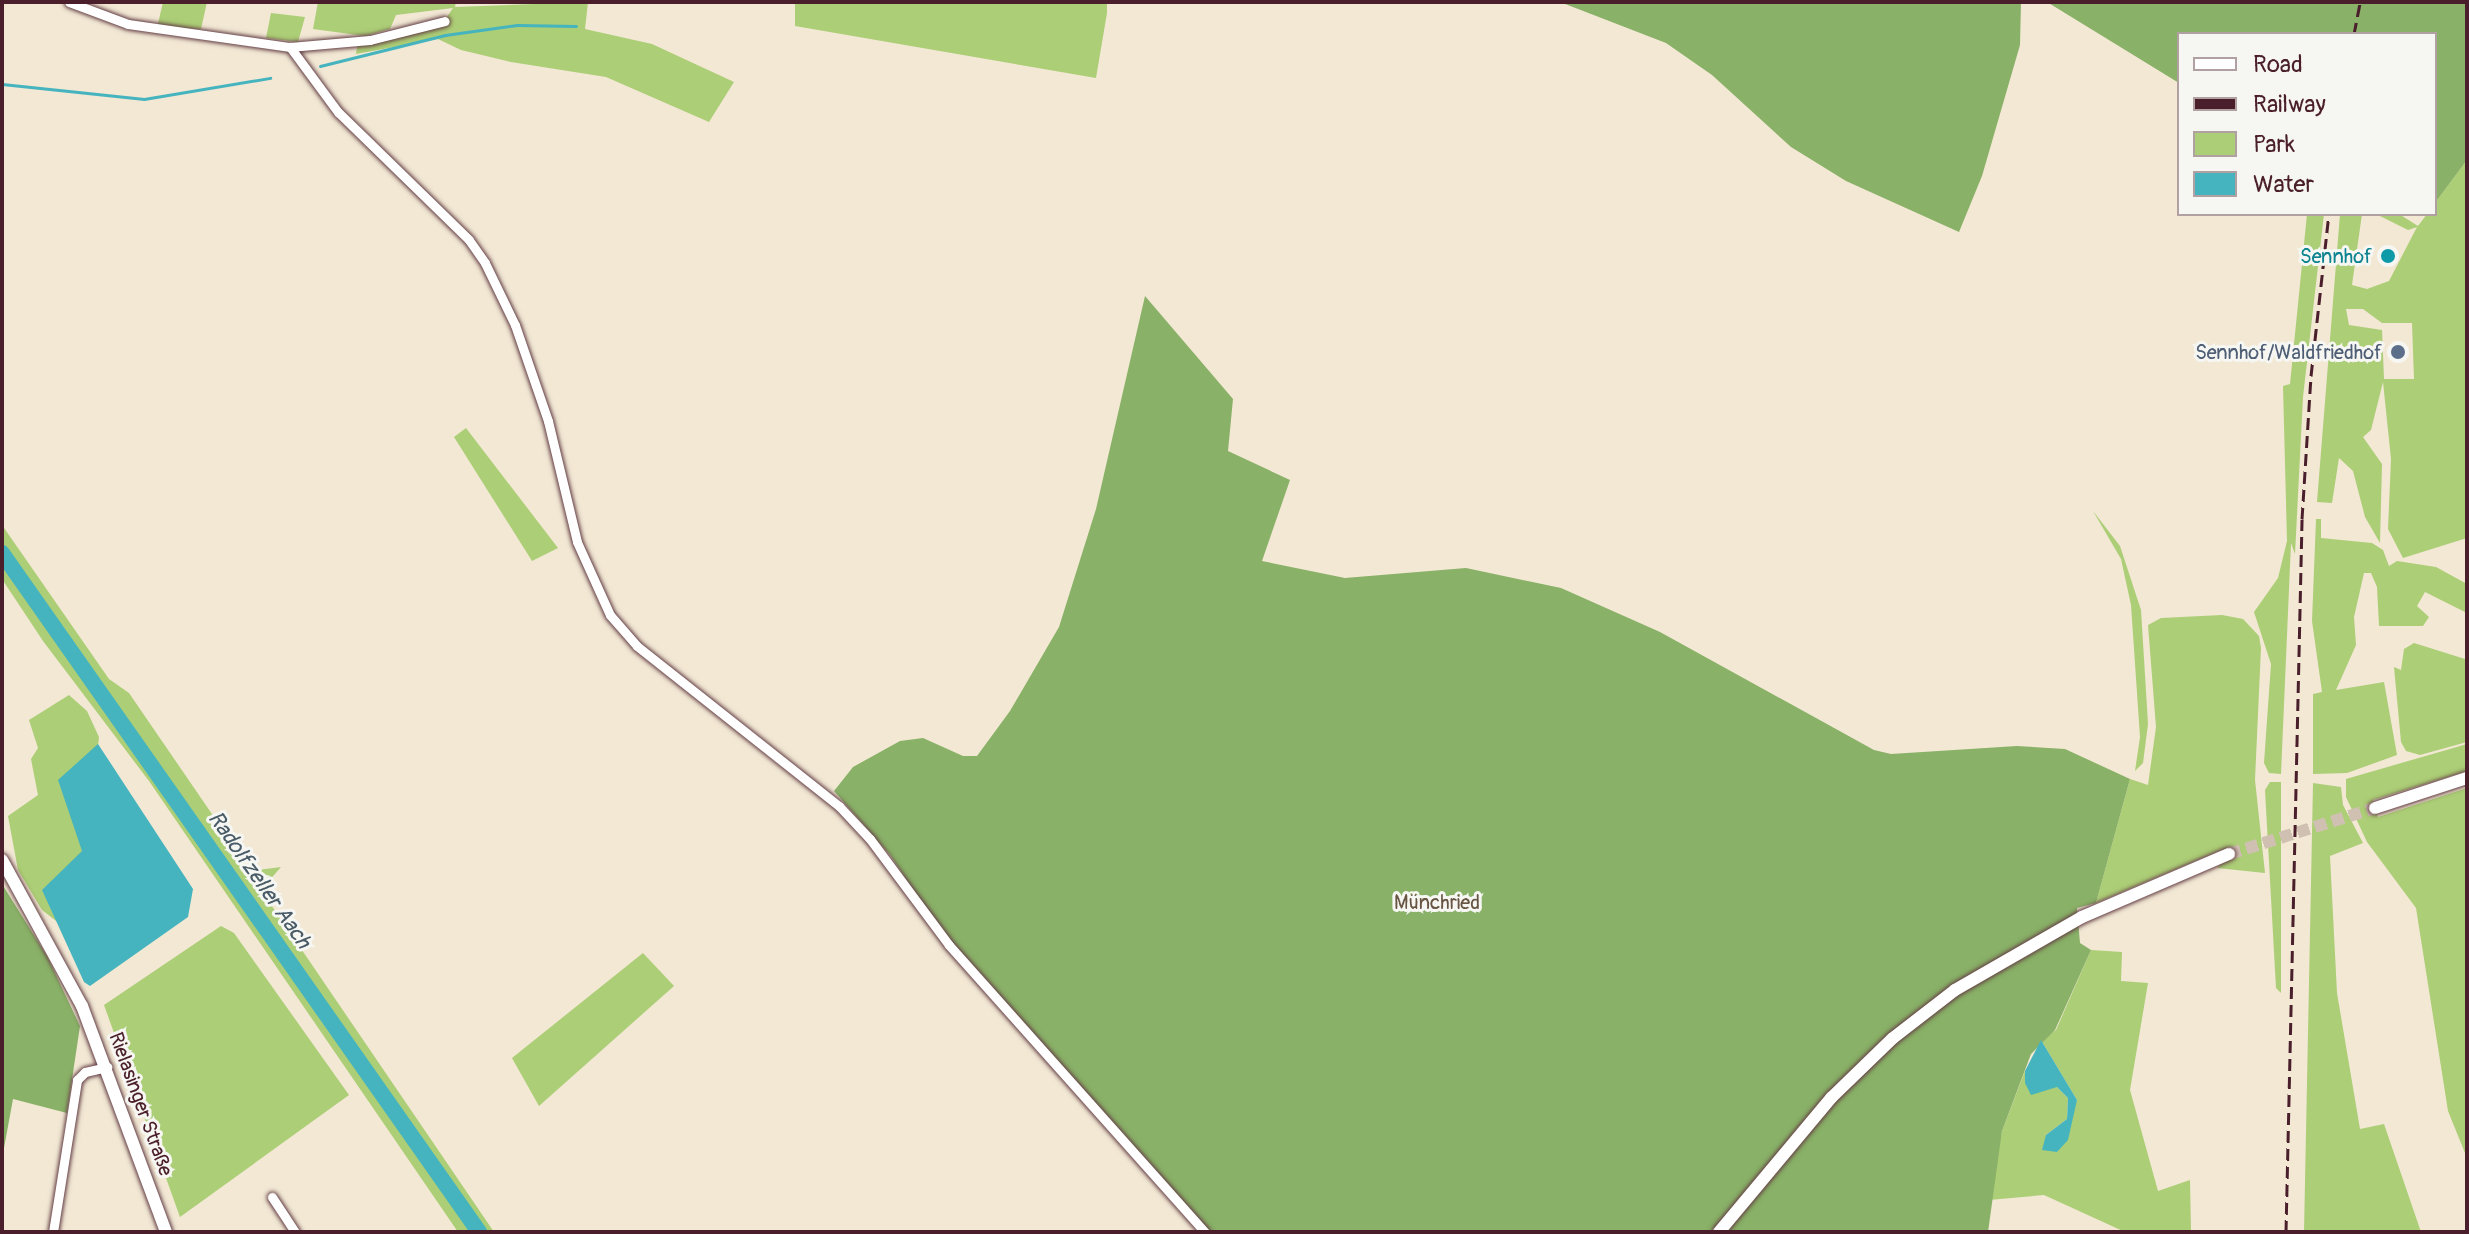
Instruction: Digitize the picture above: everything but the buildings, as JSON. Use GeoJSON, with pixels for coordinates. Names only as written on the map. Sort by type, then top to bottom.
{"type":"FeatureCollection","features":[{"type":"Feature","properties":{"kind":"main road"},"geometry":{"type":"LineString","coordinates":[[2375,808],[2467,778]]}},
{"type":"Feature","properties":{"kind":"main road"},"geometry":{"type":"LineString","coordinates":[[1719,1232],[1831,1098],[1893,1038],[1955,990],[2082,917],[2229,854]]}},
{"type":"Feature","properties":{"kind":"main road","name":"Rielasinger Straße"},"geometry":{"type":"LineString","coordinates":[[2,860],[76,991],[107,1067],[166,1232]]}},
{"type":"Feature","properties":{"kind":"street"},"geometry":{"type":"LineString","coordinates":[[69,2],[128,24],[294,48],[370,40],[445,21]]}},
{"type":"Feature","properties":{"kind":"street"},"geometry":{"type":"LineString","coordinates":[[294,48],[338,112],[469,240],[485,263],[515,325],[552,434],[577,542],[610,615],[637,646],[839,806],[949,945],[1205,1232]]}},
{"type":"Feature","properties":{"kind":"street"},"geometry":{"type":"LineString","coordinates":[[53,1232],[77,1080],[85,1072],[107,1067]]}},
{"type":"Feature","properties":{"kind":"street"},"geometry":{"type":"LineString","coordinates":[[272,1197],[291,1231]]}},
{"type":"Feature","properties":{"kind":"green space"},"geometry":{"type":"Polygon","coordinates":[[[163,2],[207,2],[201,29],[157,28],[163,2]]]}},
{"type":"Feature","properties":{"kind":"green space"},"geometry":{"type":"Polygon","coordinates":[[[318,2],[456,2],[455,7],[588,2],[585,29],[652,44],[734,82],[709,122],[606,77],[511,62],[461,50],[438,39],[356,54],[358,41],[444,21],[453,8],[396,15],[390,29],[365,36],[313,29],[318,2]]]}},
{"type":"Feature","properties":{"kind":"green space"},"geometry":{"type":"Polygon","coordinates":[[[788,2],[1107,2],[1107,13],[1096,78],[795,26],[795,3],[788,2]]]}},
{"type":"Feature","properties":{"kind":"green space"},"geometry":{"type":"Polygon","coordinates":[[[1560,2],[2021,2],[2020,45],[1982,176],[1959,232],[1846,181],[1791,147],[1712,75],[1666,43],[1560,2]]]}},
{"type":"Feature","properties":{"kind":"green space"},"geometry":{"type":"Polygon","coordinates":[[[2047,2],[2467,2],[2467,160],[2437,200],[2437,32],[2177,32],[2177,82],[2047,2]]]}},
{"type":"Feature","properties":{"kind":"green space"},"geometry":{"type":"Polygon","coordinates":[[[271,13],[305,17],[298,42],[266,38],[271,13]]]}},
{"type":"Feature","properties":{"kind":"green space"},"geometry":{"type":"Polygon","coordinates":[[[2467,160],[2467,538],[2403,558],[2388,529],[2391,459],[2383,382],[2371,430],[2363,437],[2382,464],[2380,543],[2365,517],[2353,471],[2339,458],[2332,503],[2317,502],[2340,216],[2362,216],[2352,285],[2367,289],[2389,281],[2417,227],[2408,230],[2380,216],[2402,216],[2418,226],[2426,216],[2437,216],[2437,200],[2467,160]],[[2346,309],[2349,325],[2382,330],[2384,379],[2414,379],[2412,323],[2382,323],[2363,309],[2346,309]]]}},
{"type":"Feature","properties":{"kind":"green space"},"geometry":{"type":"Polygon","coordinates":[[[2307,216],[2324,216],[2303,397],[2295,554],[2291,543],[2281,774],[2269,773],[2264,763],[2271,664],[2254,612],[2278,578],[2287,541],[2283,386],[2290,384],[2307,216]]]}},
{"type":"Feature","properties":{"kind":"green space","name":"Münchried"},"geometry":{"type":"Polygon","coordinates":[[[1145,296],[1233,399],[1228,451],[1290,480],[1262,561],[1345,578],[1466,568],[1561,588],[1660,632],[1874,750],[1891,754],[2017,746],[2065,749],[2130,779],[2096,903],[2077,908],[2080,943],[2091,950],[2055,1030],[2031,1054],[2002,1131],[1988,1232],[1208,1232],[950,944],[890,855],[834,791],[853,767],[900,741],[923,738],[963,756],[977,756],[1010,711],[1059,627],[1096,509],[1145,296]]]}},
{"type":"Feature","properties":{"kind":"green space"},"geometry":{"type":"Polygon","coordinates":[[[466,428],[558,548],[532,561],[454,437],[466,428]]]}},
{"type":"Feature","properties":{"kind":"green space"},"geometry":{"type":"Polygon","coordinates":[[[2093,511],[2120,546],[2141,610],[2148,724],[2143,763],[2135,771],[2140,737],[2131,605],[2121,559],[2093,511]]]}},
{"type":"Feature","properties":{"kind":"green space"},"geometry":{"type":"Polygon","coordinates":[[[2316,519],[2321,519],[2321,538],[2372,543],[2383,550],[2389,566],[2397,561],[2436,567],[2467,584],[2467,613],[2425,592],[2417,606],[2429,617],[2423,626],[2379,626],[2377,587],[2371,573],[2364,573],[2354,617],[2356,645],[2336,690],[2384,682],[2397,755],[2347,773],[2313,774],[2313,694],[2322,692],[2312,621],[2316,519]]]}},
{"type":"Feature","properties":{"kind":"green space"},"geometry":{"type":"Polygon","coordinates":[[[2,525],[109,679],[129,693],[251,871],[281,867],[261,890],[494,1232],[458,1232],[149,781],[43,641],[2,579],[2,525]]]}},
{"type":"Feature","properties":{"kind":"green space"},"geometry":{"type":"Polygon","coordinates":[[[2222,615],[2243,619],[2259,636],[2261,648],[2255,780],[2265,873],[2217,868],[2229,855],[2221,850],[2096,903],[2130,779],[2148,785],[2156,727],[2148,625],[2161,618],[2222,615]]]}},
{"type":"Feature","properties":{"kind":"green space"},"geometry":{"type":"Polygon","coordinates":[[[2414,643],[2465,659],[2467,654],[2467,742],[2420,755],[2406,751],[2401,742],[2394,667],[2401,670],[2404,649],[2414,643]]]}},
{"type":"Feature","properties":{"kind":"green space"},"geometry":{"type":"Polygon","coordinates":[[[69,695],[87,711],[99,737],[87,855],[60,924],[42,910],[18,870],[8,816],[38,795],[31,759],[38,748],[29,720],[69,695]]]}},
{"type":"Feature","properties":{"kind":"green space"},"geometry":{"type":"Polygon","coordinates":[[[2467,744],[2467,771],[2373,800],[2378,817],[2467,788],[2467,1158],[2448,1111],[2416,908],[2367,842],[2346,797],[2346,779],[2467,744]]]}},
{"type":"Feature","properties":{"kind":"green space"},"geometry":{"type":"Polygon","coordinates":[[[2270,782],[2281,782],[2281,993],[2276,988],[2265,790],[2270,782]]]}},
{"type":"Feature","properties":{"kind":"green space"},"geometry":{"type":"Polygon","coordinates":[[[2313,783],[2341,787],[2343,805],[2363,843],[2330,856],[2337,993],[2360,1129],[2384,1124],[2421,1232],[2304,1232],[2313,783]]]}},
{"type":"Feature","properties":{"kind":"green space"},"geometry":{"type":"Polygon","coordinates":[[[2,884],[47,956],[80,1026],[67,1113],[13,1099],[2,1159],[2,884]]]}},
{"type":"Feature","properties":{"kind":"green space"},"geometry":{"type":"Polygon","coordinates":[[[221,926],[234,933],[349,1095],[180,1217],[104,1005],[221,926]]]}},
{"type":"Feature","properties":{"kind":"green space"},"geometry":{"type":"Polygon","coordinates":[[[2091,950],[2122,952],[2121,981],[2148,983],[2130,1090],[2158,1191],[2190,1180],[2191,1232],[2125,1232],[2044,1195],[1989,1200],[2002,1131],[2025,1071],[2025,1083],[2057,1087],[2068,1098],[2067,1119],[2046,1135],[2057,1152],[2077,1100],[2041,1040],[2056,1030],[2091,950]]]}},
{"type":"Feature","properties":{"kind":"green space"},"geometry":{"type":"Polygon","coordinates":[[[643,953],[674,986],[539,1106],[512,1058],[643,953]]]}},
{"type":"Feature","properties":{"kind":"water"},"geometry":{"type":"Polygon","coordinates":[[[98,744],[193,889],[188,917],[90,986],[84,982],[42,890],[82,851],[58,780],[98,744]]]}},
{"type":"Feature","properties":{"kind":"water"},"geometry":{"type":"Polygon","coordinates":[[[2041,1040],[2077,1100],[2068,1140],[2057,1152],[2042,1150],[2046,1135],[2067,1119],[2068,1098],[2057,1087],[2031,1095],[2025,1083],[2025,1071],[2041,1040]]]}},
{"type":"Feature","properties":{"kind":"waterway"},"geometry":{"type":"LineString","coordinates":[[320,66],[445,35],[517,25],[576,26]]}},
{"type":"Feature","properties":{"kind":"waterway"},"geometry":{"type":"LineString","coordinates":[[2,84],[144,99],[270,78]]}},
{"type":"Feature","properties":{"kind":"waterway","name":"Radolfzeller Aach"},"geometry":{"type":"LineString","coordinates":[[2,553],[479,1232]]}},
{"type":"Feature","properties":{"kind":"tunnel"},"geometry":{"type":"LineString","coordinates":[[2229,854],[2375,808]]}},
{"type":"Feature","properties":{"kind":"railway"},"geometry":{"type":"LineString","coordinates":[[2354,32],[2360,2]]}},
{"type":"Feature","properties":{"kind":"railway"},"geometry":{"type":"LineString","coordinates":[[2286,1232],[2302,519],[2311,376],[2329,216]]}},
{"type":"Feature","properties":{"kind":"place","name":"Sennhof"},"geometry":{"type":"Point","coordinates":[2388,256]}},
{"type":"Feature","properties":{"kind":"place","name":"Sennhof/Waldfriedhof"},"geometry":{"type":"Point","coordinates":[2398,352]}}]}
